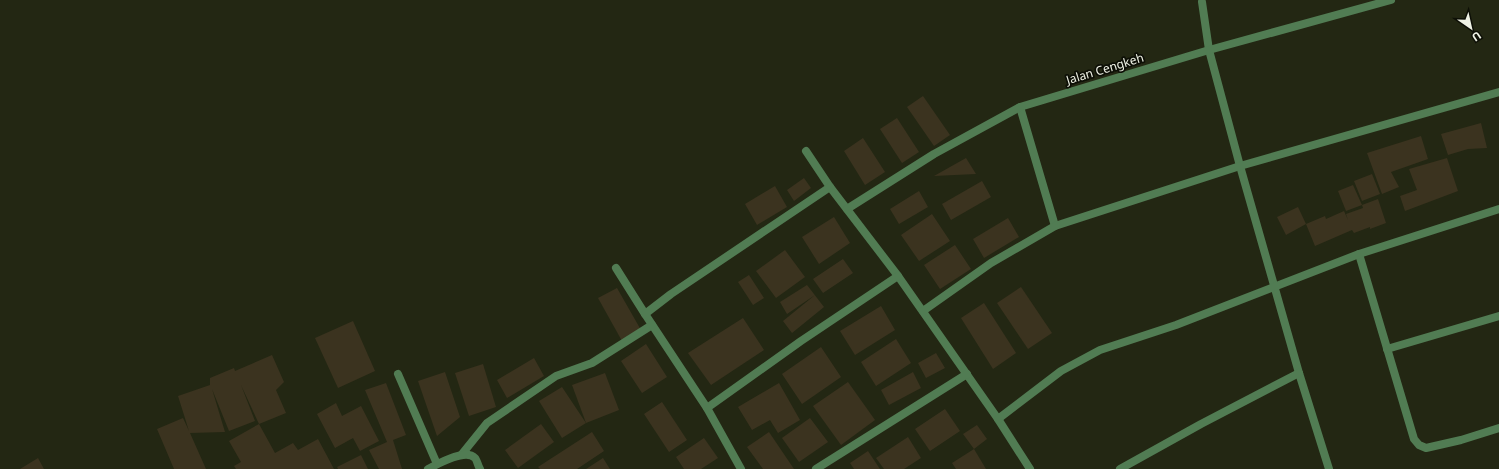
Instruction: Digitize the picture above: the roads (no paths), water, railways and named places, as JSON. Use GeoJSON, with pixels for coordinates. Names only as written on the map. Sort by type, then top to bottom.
{"type":"FeatureCollection","features":[{"type":"Feature","properties":{"kind":"street","name":"Jalan Cengkeh"},"geometry":{"type":"LineString","coordinates":[[847,209],[934,154],[1020,107],[1210,50],[1388,0]]}},
{"type":"Feature","properties":{"kind":"street"},"geometry":{"type":"LineString","coordinates":[[1202,2],[1210,50],[1240,166],[1328,469]]}},
{"type":"Feature","properties":{"kind":"street"},"geometry":{"type":"LineString","coordinates":[[923,311],[991,263],[1055,226],[1240,166],[1499,92]]}},
{"type":"Feature","properties":{"kind":"street"},"geometry":{"type":"LineString","coordinates":[[1020,107],[1055,226]]}},
{"type":"Feature","properties":{"kind":"street"},"geometry":{"type":"LineString","coordinates":[[806,151],[830,187],[923,311],[998,419],[1030,469]]}},
{"type":"Feature","properties":{"kind":"street"},"geometry":{"type":"LineString","coordinates":[[645,314],[671,294],[830,187]]}},
{"type":"Feature","properties":{"kind":"street"},"geometry":{"type":"LineString","coordinates":[[998,419],[1061,371],[1100,350],[1176,325],[1359,254],[1499,209]]}},
{"type":"Feature","properties":{"kind":"street"},"geometry":{"type":"LineString","coordinates":[[1359,254],[1414,439],[1418,445],[1426,448],[1461,440],[1499,428]]}},
{"type":"Feature","properties":{"kind":"street"},"geometry":{"type":"LineString","coordinates":[[616,268],[652,325],[708,408],[741,469]]}},
{"type":"Feature","properties":{"kind":"street"},"geometry":{"type":"LineString","coordinates":[[708,408],[801,341],[898,276]]}},
{"type":"Feature","properties":{"kind":"street"},"geometry":{"type":"LineString","coordinates":[[1387,349],[1499,316]]}},
{"type":"Feature","properties":{"kind":"street"},"geometry":{"type":"LineString","coordinates":[[462,454],[487,423],[556,376],[592,363],[652,325]]}},
{"type":"Feature","properties":{"kind":"street"},"geometry":{"type":"LineString","coordinates":[[1120,469],[1201,424],[1299,373]]}},
{"type":"Feature","properties":{"kind":"street"},"geometry":{"type":"LineString","coordinates":[[398,374],[437,464]]}},
{"type":"Feature","properties":{"kind":"street"},"geometry":{"type":"LineString","coordinates":[[816,469],[967,374]]}},
{"type":"Feature","properties":{"kind":"street"},"geometry":{"type":"LineString","coordinates":[[428,469],[462,454],[468,454],[475,458],[480,469]]}}]}
